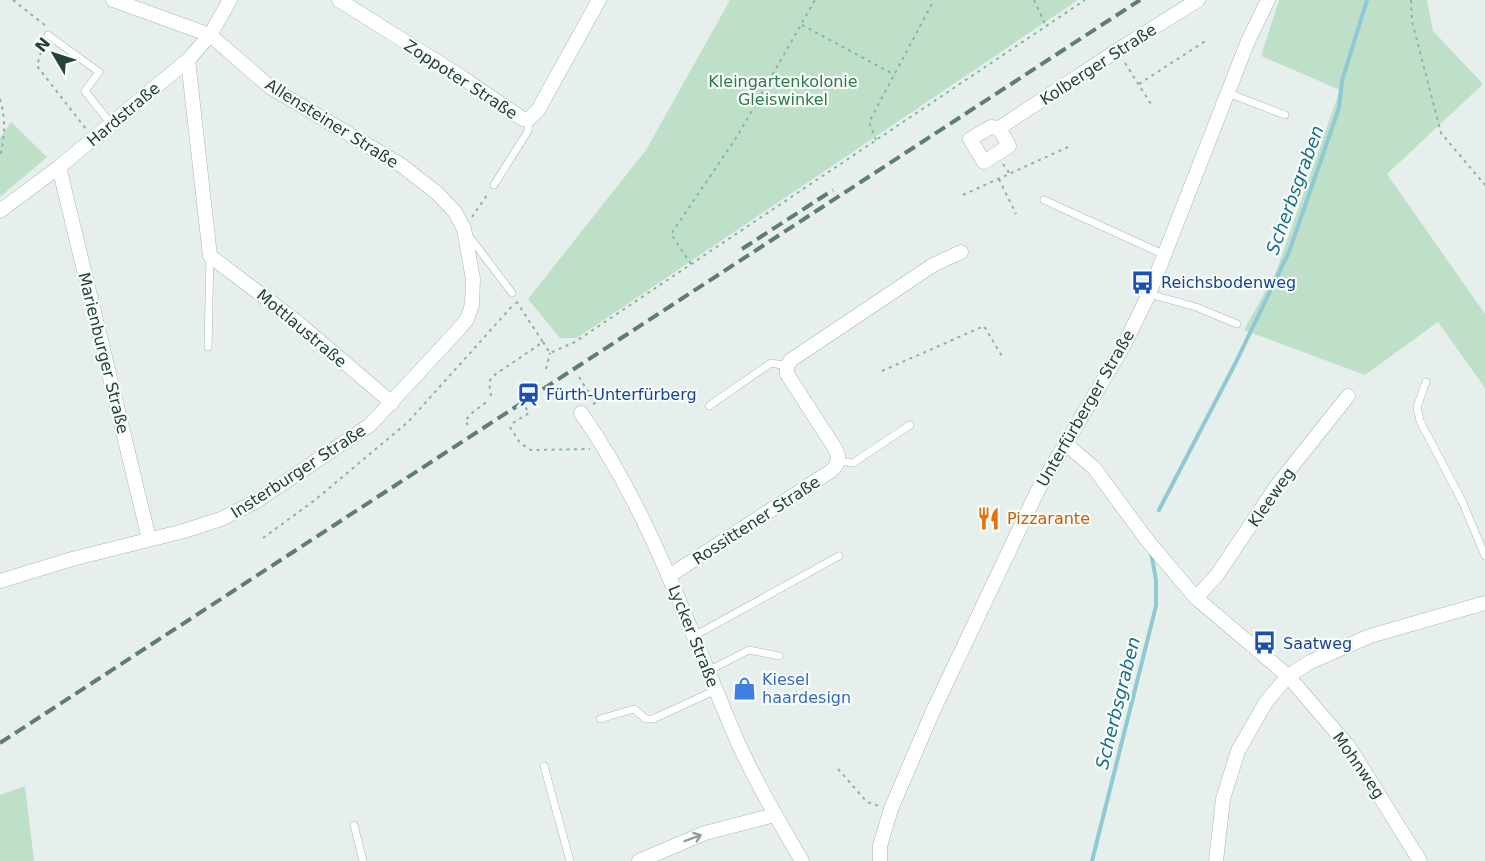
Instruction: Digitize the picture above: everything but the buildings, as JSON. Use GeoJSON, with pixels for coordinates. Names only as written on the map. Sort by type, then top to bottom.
{"type":"FeatureCollection","features":[{"type":"Feature","properties":{"kind":"street","name":"Allensteiner Straße"},"geometry":{"type":"LineString","coordinates":[[114,0],[210,35],[270,87],[420,178],[455,212],[464,229]]}},
{"type":"Feature","properties":{"kind":"street","name":"Hardstraße"},"geometry":{"type":"LineString","coordinates":[[0,211],[93,139],[188,60],[210,35],[230,0]]}},
{"type":"Feature","properties":{"kind":"street","name":"Zoppoter Straße"},"geometry":{"type":"LineString","coordinates":[[339,0],[460,76],[523,119],[529,119],[538,110],[599,0]]}},
{"type":"Feature","properties":{"kind":"street","name":"Kolberger Straße"},"geometry":{"type":"LineString","coordinates":[[999,128],[1198,0]]}},
{"type":"Feature","properties":{"kind":"street","name":"Unterfürberger Straße"},"geometry":{"type":"LineString","coordinates":[[880,861],[880,846],[891,809],[933,711],[1038,490],[1123,347],[1149,294],[1263,2]]}},
{"type":"Feature","properties":{"kind":"street"},"geometry":{"type":"LineString","coordinates":[[188,60],[210,256]]}},
{"type":"Feature","properties":{"kind":"street","name":"Marienburger Straße"},"geometry":{"type":"LineString","coordinates":[[58,167],[149,539]]}},
{"type":"Feature","properties":{"kind":"street","name":"Insterburger Straße"},"geometry":{"type":"LineString","coordinates":[[0,581],[221,519],[255,502],[349,441],[392,403],[458,330],[470,312],[473,279],[464,229]]}},
{"type":"Feature","properties":{"kind":"street"},"geometry":{"type":"LineString","coordinates":[[838,461],[836,450],[789,377],[787,366],[794,357],[933,265],[961,252]]}},
{"type":"Feature","properties":{"kind":"street","name":"Mottlaustraße"},"geometry":{"type":"LineString","coordinates":[[210,256],[296,321],[392,403]]}},
{"type":"Feature","properties":{"kind":"street","name":"Kleeweg"},"geometry":{"type":"LineString","coordinates":[[1196,598],[1217,575],[1278,484],[1348,396]]}},
{"type":"Feature","properties":{"kind":"street","name":"Lycker Straße"},"geometry":{"type":"LineString","coordinates":[[581,413],[605,448],[669,576],[740,747],[802,861]]}},
{"type":"Feature","properties":{"kind":"street"},"geometry":{"type":"LineString","coordinates":[[1066,444],[1094,468],[1147,540],[1196,598],[1288,676]]}},
{"type":"Feature","properties":{"kind":"street","name":"Rossittener Straße"},"geometry":{"type":"LineString","coordinates":[[669,576],[831,471],[838,461]]}},
{"type":"Feature","properties":{"kind":"street"},"geometry":{"type":"LineString","coordinates":[[1216,861],[1223,799],[1238,751],[1266,702],[1288,676],[1310,662],[1370,636],[1485,603]]}},
{"type":"Feature","properties":{"kind":"street","name":"Mohnweg"},"geometry":{"type":"LineString","coordinates":[[1288,676],[1349,747],[1420,861]]}},
{"type":"Feature","properties":{"kind":"street"},"geometry":{"type":"LineString","coordinates":[[639,861],[705,833],[775,814]]}},
{"type":"Feature","properties":{"kind":"street","name":"Unterfürberger Straße"},"geometry":{"type":"LineString","coordinates":[[868,861],[880,846]]}},
{"type":"Feature","properties":{"kind":"lane"},"geometry":{"type":"LineString","coordinates":[[48,35],[99,72],[85,91],[111,124]]}},
{"type":"Feature","properties":{"kind":"lane"},"geometry":{"type":"LineString","coordinates":[[1228,93],[1285,115]]}},
{"type":"Feature","properties":{"kind":"lane"},"geometry":{"type":"LineString","coordinates":[[494,185],[528,131],[529,119]]}},
{"type":"Feature","properties":{"kind":"lane"},"geometry":{"type":"LineString","coordinates":[[1044,200],[1165,255]]}},
{"type":"Feature","properties":{"kind":"lane","name":"Allensteiner Straße"},"geometry":{"type":"LineString","coordinates":[[464,229],[512,293]]}},
{"type":"Feature","properties":{"kind":"lane"},"geometry":{"type":"LineString","coordinates":[[208,347],[210,256]]}},
{"type":"Feature","properties":{"kind":"lane"},"geometry":{"type":"LineString","coordinates":[[1149,294],[1196,307],[1237,324]]}},
{"type":"Feature","properties":{"kind":"lane"},"geometry":{"type":"LineString","coordinates":[[709,406],[771,363],[787,366]]}},
{"type":"Feature","properties":{"kind":"lane"},"geometry":{"type":"LineString","coordinates":[[1426,382],[1417,407],[1420,421],[1462,501],[1485,556]]}},
{"type":"Feature","properties":{"kind":"lane"},"geometry":{"type":"LineString","coordinates":[[838,461],[853,463],[910,425]]}},
{"type":"Feature","properties":{"kind":"lane"},"geometry":{"type":"LineString","coordinates":[[694,636],[839,556]]}},
{"type":"Feature","properties":{"kind":"lane"},"geometry":{"type":"LineString","coordinates":[[708,671],[749,650],[779,657]]}},
{"type":"Feature","properties":{"kind":"lane"},"geometry":{"type":"LineString","coordinates":[[600,719],[634,709],[646,718],[652,719],[716,690]]}},
{"type":"Feature","properties":{"kind":"lane"},"geometry":{"type":"LineString","coordinates":[[544,766],[570,861]]}},
{"type":"Feature","properties":{"kind":"lane"},"geometry":{"type":"LineString","coordinates":[[354,825],[363,861]]}},
{"type":"Feature","properties":{"kind":"path"},"geometry":{"type":"LineString","coordinates":[[13,0],[45,25],[49,33],[44,40],[37,66],[93,139]]}},
{"type":"Feature","properties":{"kind":"path"},"geometry":{"type":"LineString","coordinates":[[691,264],[671,234],[738,135],[815,0]]}},
{"type":"Feature","properties":{"kind":"path"},"geometry":{"type":"LineString","coordinates":[[876,140],[869,123],[934,0]]}},
{"type":"Feature","properties":{"kind":"path"},"geometry":{"type":"LineString","coordinates":[[1034,0],[1046,26]]}},
{"type":"Feature","properties":{"kind":"path"},"geometry":{"type":"LineString","coordinates":[[550,352],[575,342],[1085,0]]}},
{"type":"Feature","properties":{"kind":"path"},"geometry":{"type":"LineString","coordinates":[[1411,0],[1412,21],[1441,133],[1485,185]]}},
{"type":"Feature","properties":{"kind":"path"},"geometry":{"type":"LineString","coordinates":[[802,25],[895,75]]}},
{"type":"Feature","properties":{"kind":"path"},"geometry":{"type":"LineString","coordinates":[[1139,84],[1207,40]]}},
{"type":"Feature","properties":{"kind":"path"},"geometry":{"type":"LineString","coordinates":[[1118,50],[1151,104]]}},
{"type":"Feature","properties":{"kind":"path"},"geometry":{"type":"LineString","coordinates":[[0,99],[5,116],[0,157]]}},
{"type":"Feature","properties":{"kind":"path"},"geometry":{"type":"LineString","coordinates":[[963,195],[1068,147]]}},
{"type":"Feature","properties":{"kind":"path"},"geometry":{"type":"LineString","coordinates":[[999,179],[1016,214]]}},
{"type":"Feature","properties":{"kind":"path"},"geometry":{"type":"LineString","coordinates":[[464,229],[494,185]]}},
{"type":"Feature","properties":{"kind":"path"},"geometry":{"type":"LineString","coordinates":[[512,293],[550,352],[546,369]]}},
{"type":"Feature","properties":{"kind":"path"},"geometry":{"type":"LineString","coordinates":[[263,538],[315,500],[408,422],[517,302]]}},
{"type":"Feature","properties":{"kind":"path"},"geometry":{"type":"LineString","coordinates":[[882,371],[984,326],[1002,358]]}},
{"type":"Feature","properties":{"kind":"path"},"geometry":{"type":"LineString","coordinates":[[490,396],[489,382],[493,376],[543,342]]}},
{"type":"Feature","properties":{"kind":"path"},"geometry":{"type":"LineString","coordinates":[[579,377],[595,403],[581,413]]}},
{"type":"Feature","properties":{"kind":"path"},"geometry":{"type":"LineString","coordinates":[[468,425],[465,421],[488,401]]}},
{"type":"Feature","properties":{"kind":"path"},"geometry":{"type":"LineString","coordinates":[[513,423],[529,413],[524,405]]}},
{"type":"Feature","properties":{"kind":"path"},"geometry":{"type":"LineString","coordinates":[[510,427],[520,443],[531,450],[605,448]]}},
{"type":"Feature","properties":{"kind":"path"},"geometry":{"type":"LineString","coordinates":[[838,769],[867,802],[891,809]]}},
{"type":"Feature","properties":{"kind":"green space","name":"Kleingartenkolonie Gleiswinkel"},"geometry":{"type":"Polygon","coordinates":[[[730,0],[1078,0],[577,338],[560,338],[528,299],[646,150],[730,0]]]}},
{"type":"Feature","properties":{"kind":"green space"},"geometry":{"type":"Polygon","coordinates":[[[1279,0],[1427,0],[1433,31],[1483,84],[1387,174],[1485,314],[1485,388],[1438,322],[1365,375],[1244,330],[1276,272],[1340,90],[1261,56],[1279,0]]]}},
{"type":"Feature","properties":{"kind":"green space"},"geometry":{"type":"Polygon","coordinates":[[[11,122],[47,157],[0,197],[0,138],[11,122]]]}},
{"type":"Feature","properties":{"kind":"green space"},"geometry":{"type":"Polygon","coordinates":[[[25,786],[34,861],[0,861],[0,795],[25,786]]]}},
{"type":"Feature","properties":{"kind":"waterway","name":"Scherbsgraben"},"geometry":{"type":"LineString","coordinates":[[1159,510],[1235,364],[1289,252],[1339,108],[1342,81],[1367,0]]}},
{"type":"Feature","properties":{"kind":"waterway","name":"Scherbsgraben"},"geometry":{"type":"LineString","coordinates":[[1092,861],[1156,606],[1156,580],[1151,552]]}},
{"type":"Feature","properties":{"kind":"railway"},"geometry":{"type":"LineString","coordinates":[[0,743],[1140,0]]}},
{"type":"Feature","properties":{"kind":"railway"},"geometry":{"type":"LineString","coordinates":[[742,249],[833,190]]}},
{"type":"Feature","properties":{"kind":"place","name":"Reichsbodenweg"},"geometry":{"type":"Point","coordinates":[1143,282]}},
{"type":"Feature","properties":{"kind":"place","name":"Fürth-Unterfürberg"},"geometry":{"type":"Point","coordinates":[528,394]}},
{"type":"Feature","properties":{"kind":"place","name":"Pizzarante"},"geometry":{"type":"Point","coordinates":[989,518]}},
{"type":"Feature","properties":{"kind":"place","name":"Saatweg"},"geometry":{"type":"Point","coordinates":[1265,643]}},
{"type":"Feature","properties":{"kind":"place","name":"Kiesel haardesign"},"geometry":{"type":"Point","coordinates":[744,688]}}]}
